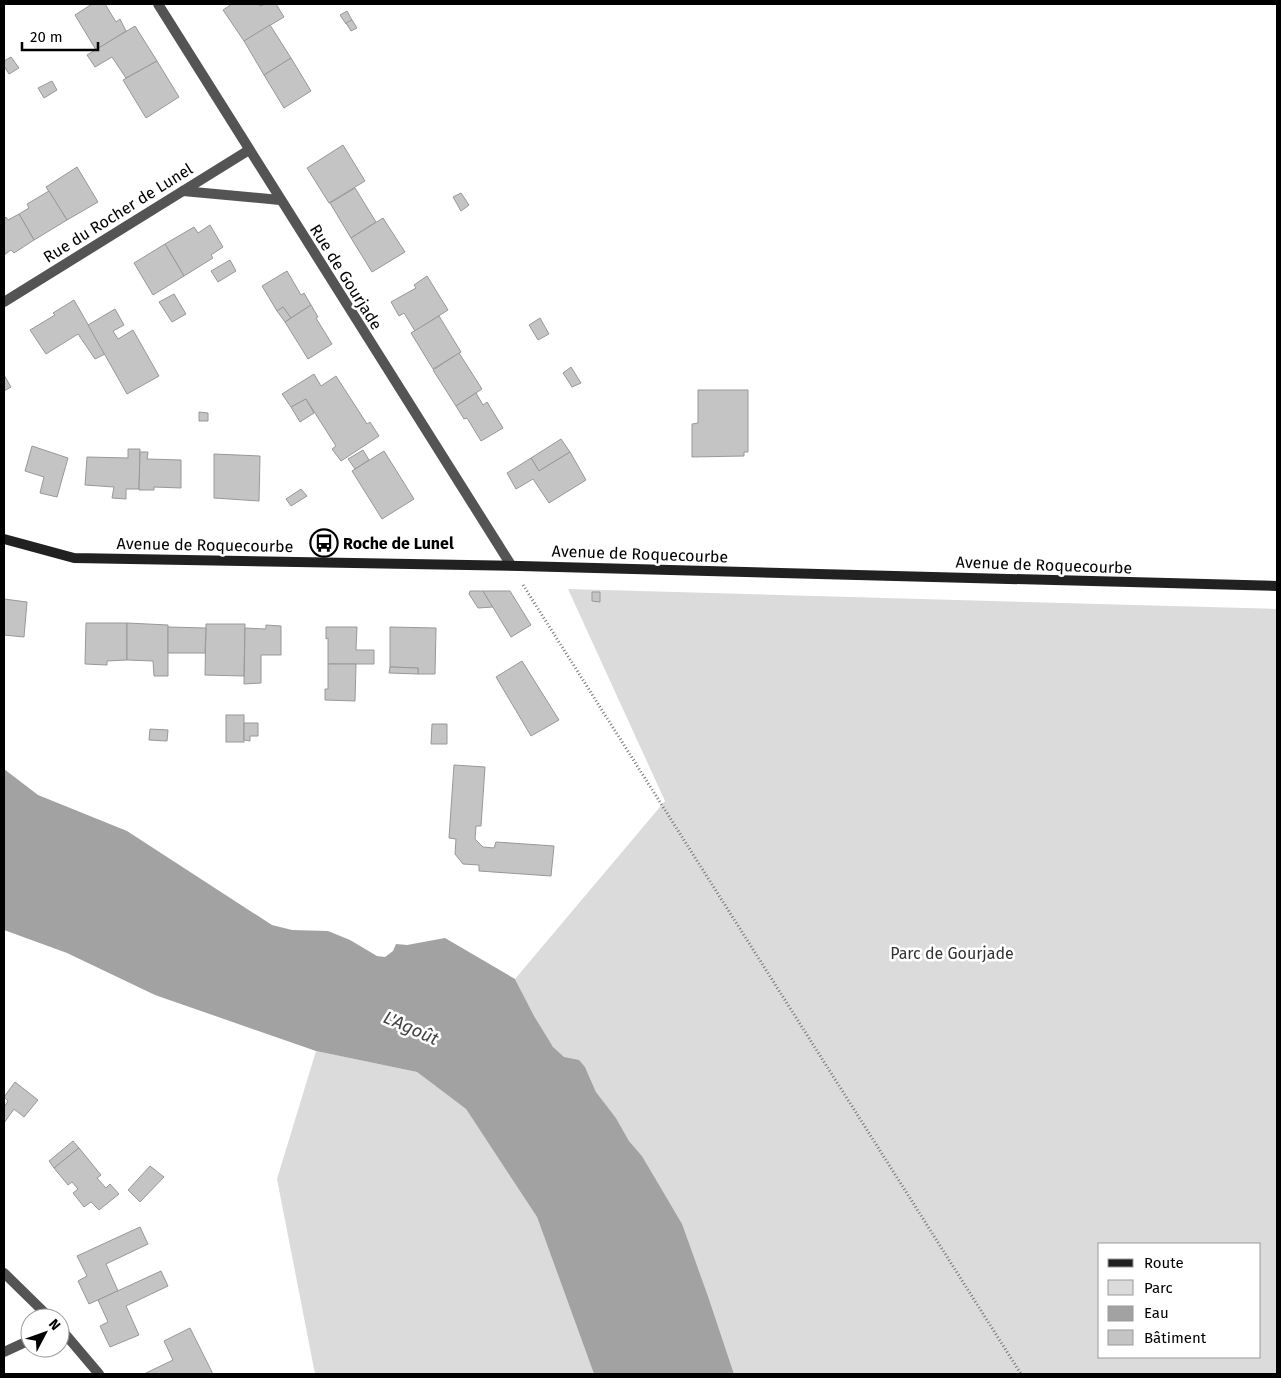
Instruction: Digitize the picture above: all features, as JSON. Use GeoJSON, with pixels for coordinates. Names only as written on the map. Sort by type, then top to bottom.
{"type":"FeatureCollection","features":[{"type":"Feature","properties":{"kind":"main road","name":"Avenue de Roquecourbe"},"geometry":{"type":"LineString","coordinates":[[4,539],[74,558],[511,565],[1277,586]]}},
{"type":"Feature","properties":{"kind":"street","name":"Rue de Gourjade"},"geometry":{"type":"LineString","coordinates":[[158,4],[511,565]]}},
{"type":"Feature","properties":{"kind":"street","name":"Rue du Rocher de Lunel"},"geometry":{"type":"LineString","coordinates":[[4,302],[249,150]]}},
{"type":"Feature","properties":{"kind":"street"},"geometry":{"type":"LineString","coordinates":[[182,191],[280,200]]}},
{"type":"Feature","properties":{"kind":"street"},"geometry":{"type":"LineString","coordinates":[[4,1273],[40,1308]]}},
{"type":"Feature","properties":{"kind":"street"},"geometry":{"type":"LineString","coordinates":[[70,1340],[99,1374]]}},
{"type":"Feature","properties":{"kind":"street"},"geometry":{"type":"LineString","coordinates":[[4,1352],[20,1345]]}},
{"type":"Feature","properties":{"kind":"path"},"geometry":{"type":"LineString","coordinates":[[511,565],[1022,1374]]}},
{"type":"Feature","properties":{"kind":"green space","name":"Parc de Gourjade"},"geometry":{"type":"Polygon","coordinates":[[[568,589],[1277,609],[1277,1374],[734,1374],[681,1224],[642,1156],[629,1141],[616,1118],[596,1092],[585,1067],[563,1057],[556,1051],[536,1021],[515,979],[665,801],[568,589]]]}},
{"type":"Feature","properties":{"kind":"green space"},"geometry":{"type":"Polygon","coordinates":[[[316,1051],[417,1072],[466,1109],[537,1217],[594,1374],[315,1374],[277,1179],[316,1051]]]}},
{"type":"Feature","properties":{"kind":"water","name":"L'Agoût"},"geometry":{"type":"Polygon","coordinates":[[[4,769],[38,795],[127,831],[272,925],[292,930],[328,931],[350,940],[377,956],[385,957],[393,951],[396,944],[407,945],[445,938],[515,979],[553,1047],[564,1057],[579,1060],[585,1067],[596,1092],[616,1118],[629,1141],[642,1156],[682,1224],[734,1374],[594,1374],[537,1217],[466,1109],[417,1072],[316,1051],[155,995],[67,953],[4,930],[4,769]]]}},
{"type":"Feature","properties":{"kind":"building"},"geometry":{"type":"Polygon","coordinates":[[[92,4],[105,4],[116,22],[120,19],[126,31],[96,50],[75,15],[92,4]]]}},
{"type":"Feature","properties":{"kind":"building"},"geometry":{"type":"Polygon","coordinates":[[[232,4],[259,4],[260,6],[276,4],[284,17],[244,41],[223,10],[232,4]]]}},
{"type":"Feature","properties":{"kind":"building"},"geometry":{"type":"Polygon","coordinates":[[[347,11],[352,20],[346,24],[340,15],[347,11]]]}},
{"type":"Feature","properties":{"kind":"building"},"geometry":{"type":"Polygon","coordinates":[[[352,20],[357,28],[351,31],[346,23],[352,20]]]}},
{"type":"Feature","properties":{"kind":"building"},"geometry":{"type":"Polygon","coordinates":[[[270,25],[291,58],[264,75],[244,41],[270,25]]]}},
{"type":"Feature","properties":{"kind":"building"},"geometry":{"type":"Polygon","coordinates":[[[135,26],[157,61],[126,78],[112,57],[95,67],[87,55],[135,26]]]}},
{"type":"Feature","properties":{"kind":"building"},"geometry":{"type":"Polygon","coordinates":[[[11,57],[19,68],[9,74],[4,66],[4,61],[11,57]]]}},
{"type":"Feature","properties":{"kind":"building"},"geometry":{"type":"Polygon","coordinates":[[[291,58],[311,91],[284,108],[264,75],[291,58]]]}},
{"type":"Feature","properties":{"kind":"building"},"geometry":{"type":"Polygon","coordinates":[[[157,61],[179,97],[146,118],[123,80],[157,61]]]}},
{"type":"Feature","properties":{"kind":"building"},"geometry":{"type":"Polygon","coordinates":[[[52,81],[57,90],[44,98],[38,88],[52,81]]]}},
{"type":"Feature","properties":{"kind":"building"},"geometry":{"type":"Polygon","coordinates":[[[343,145],[365,181],[329,203],[307,168],[343,145]]]}},
{"type":"Feature","properties":{"kind":"building"},"geometry":{"type":"Polygon","coordinates":[[[77,167],[98,202],[67,220],[46,187],[77,167]]]}},
{"type":"Feature","properties":{"kind":"building"},"geometry":{"type":"Polygon","coordinates":[[[355,188],[376,222],[351,238],[330,203],[355,188]]]}},
{"type":"Feature","properties":{"kind":"building"},"geometry":{"type":"Polygon","coordinates":[[[49,191],[67,220],[34,240],[19,214],[29,208],[27,204],[49,191]]]}},
{"type":"Feature","properties":{"kind":"building"},"geometry":{"type":"Polygon","coordinates":[[[461,193],[469,205],[461,211],[453,197],[461,193]]]}},
{"type":"Feature","properties":{"kind":"building"},"geometry":{"type":"Polygon","coordinates":[[[19,214],[34,240],[14,253],[11,250],[4,255],[4,219],[6,217],[8,220],[19,214]]]}},
{"type":"Feature","properties":{"kind":"building"},"geometry":{"type":"Polygon","coordinates":[[[383,218],[405,252],[372,272],[351,238],[383,218]]]}},
{"type":"Feature","properties":{"kind":"building"},"geometry":{"type":"Polygon","coordinates":[[[210,225],[223,247],[211,255],[213,258],[184,276],[165,244],[194,227],[198,233],[210,225]]]}},
{"type":"Feature","properties":{"kind":"building"},"geometry":{"type":"Polygon","coordinates":[[[165,244],[184,276],[153,295],[134,263],[165,244]]]}},
{"type":"Feature","properties":{"kind":"building"},"geometry":{"type":"Polygon","coordinates":[[[230,260],[236,271],[218,282],[211,271],[230,260]]]}},
{"type":"Feature","properties":{"kind":"building"},"geometry":{"type":"Polygon","coordinates":[[[287,271],[301,295],[304,293],[311,305],[291,318],[283,307],[277,311],[262,286],[287,271]]]}},
{"type":"Feature","properties":{"kind":"building"},"geometry":{"type":"Polygon","coordinates":[[[427,276],[448,310],[415,331],[404,313],[399,316],[391,302],[416,288],[414,285],[427,276]]]}},
{"type":"Feature","properties":{"kind":"building"},"geometry":{"type":"Polygon","coordinates":[[[174,294],[186,314],[172,322],[159,302],[174,294]]]}},
{"type":"Feature","properties":{"kind":"building"},"geometry":{"type":"Polygon","coordinates":[[[74,300],[105,354],[95,359],[78,334],[46,354],[30,330],[55,315],[53,313],[74,300]]]}},
{"type":"Feature","properties":{"kind":"building"},"geometry":{"type":"Polygon","coordinates":[[[311,305],[318,317],[316,318],[332,344],[308,359],[285,322],[311,305]]]}},
{"type":"Feature","properties":{"kind":"building"},"geometry":{"type":"Polygon","coordinates":[[[283,307],[291,318],[285,322],[277,311],[283,307]]]}},
{"type":"Feature","properties":{"kind":"building"},"geometry":{"type":"Polygon","coordinates":[[[115,309],[124,325],[113,331],[118,339],[133,330],[159,376],[127,394],[88,325],[115,309]]]}},
{"type":"Feature","properties":{"kind":"building"},"geometry":{"type":"Polygon","coordinates":[[[439,316],[461,352],[433,369],[411,333],[439,316]]]}},
{"type":"Feature","properties":{"kind":"building"},"geometry":{"type":"Polygon","coordinates":[[[540,318],[549,334],[538,340],[529,325],[540,318]]]}},
{"type":"Feature","properties":{"kind":"building"},"geometry":{"type":"Polygon","coordinates":[[[459,353],[482,389],[456,406],[433,370],[459,353]]]}},
{"type":"Feature","properties":{"kind":"building"},"geometry":{"type":"Polygon","coordinates":[[[571,367],[581,383],[572,387],[563,373],[571,367]]]}},
{"type":"Feature","properties":{"kind":"building"},"geometry":{"type":"Polygon","coordinates":[[[314,374],[321,386],[336,376],[367,424],[370,422],[379,436],[341,461],[332,449],[336,446],[306,399],[291,407],[282,394],[314,374]]]}},
{"type":"Feature","properties":{"kind":"building"},"geometry":{"type":"Polygon","coordinates":[[[4,375],[11,387],[4,391],[4,375]]]}},
{"type":"Feature","properties":{"kind":"building"},"geometry":{"type":"Polygon","coordinates":[[[698,390],[748,390],[748,452],[744,452],[744,456],[692,457],[692,424],[698,423],[698,390]]]}},
{"type":"Feature","properties":{"kind":"building"},"geometry":{"type":"Polygon","coordinates":[[[476,393],[483,405],[487,402],[503,428],[481,441],[467,418],[464,419],[456,406],[476,393]]]}},
{"type":"Feature","properties":{"kind":"building"},"geometry":{"type":"Polygon","coordinates":[[[306,399],[314,413],[300,422],[291,407],[306,399]]]}},
{"type":"Feature","properties":{"kind":"building"},"geometry":{"type":"Polygon","coordinates":[[[199,412],[208,413],[208,421],[199,421],[199,412]]]}},
{"type":"Feature","properties":{"kind":"building"},"geometry":{"type":"Polygon","coordinates":[[[561,439],[570,452],[539,471],[531,458],[561,439]]]}},
{"type":"Feature","properties":{"kind":"building"},"geometry":{"type":"Polygon","coordinates":[[[32,446],[68,458],[57,497],[40,493],[44,477],[25,471],[32,446]]]}},
{"type":"Feature","properties":{"kind":"building"},"geometry":{"type":"Polygon","coordinates":[[[128,449],[140,449],[139,489],[126,489],[126,499],[112,498],[114,487],[85,485],[87,457],[128,458],[128,449]]]}},
{"type":"Feature","properties":{"kind":"building"},"geometry":{"type":"Polygon","coordinates":[[[363,450],[369,460],[355,469],[348,459],[363,450]]]}},
{"type":"Feature","properties":{"kind":"building"},"geometry":{"type":"Polygon","coordinates":[[[384,451],[414,499],[382,519],[352,471],[384,451]]]}},
{"type":"Feature","properties":{"kind":"building"},"geometry":{"type":"Polygon","coordinates":[[[140,452],[148,452],[147,459],[181,460],[181,488],[154,487],[154,490],[139,490],[140,452]]]}},
{"type":"Feature","properties":{"kind":"building"},"geometry":{"type":"Polygon","coordinates":[[[570,452],[586,480],[549,503],[533,479],[516,489],[507,473],[531,458],[539,471],[570,452]]]}},
{"type":"Feature","properties":{"kind":"building"},"geometry":{"type":"Polygon","coordinates":[[[214,454],[260,456],[259,501],[214,498],[214,454]]]}},
{"type":"Feature","properties":{"kind":"building"},"geometry":{"type":"Polygon","coordinates":[[[301,489],[307,496],[291,506],[286,499],[301,489]]]}},
{"type":"Feature","properties":{"kind":"building"},"geometry":{"type":"Polygon","coordinates":[[[470,591],[483,591],[493,607],[478,608],[469,594],[470,591]]]}},
{"type":"Feature","properties":{"kind":"building"},"geometry":{"type":"Polygon","coordinates":[[[483,591],[510,591],[531,625],[511,637],[483,591]]]}},
{"type":"Feature","properties":{"kind":"building"},"geometry":{"type":"Polygon","coordinates":[[[592,592],[600,592],[600,602],[592,601],[592,592]]]}},
{"type":"Feature","properties":{"kind":"building"},"geometry":{"type":"Polygon","coordinates":[[[4,599],[27,602],[24,637],[4,635],[4,599]]]}},
{"type":"Feature","properties":{"kind":"building"},"geometry":{"type":"Polygon","coordinates":[[[86,623],[127,623],[127,660],[107,661],[107,665],[85,664],[86,623]]]}},
{"type":"Feature","properties":{"kind":"building"},"geometry":{"type":"Polygon","coordinates":[[[127,623],[168,625],[168,676],[154,676],[153,661],[127,660],[127,623]]]}},
{"type":"Feature","properties":{"kind":"building"},"geometry":{"type":"Polygon","coordinates":[[[206,624],[245,624],[244,676],[205,675],[206,624]]]}},
{"type":"Feature","properties":{"kind":"building"},"geometry":{"type":"Polygon","coordinates":[[[266,625],[281,626],[281,655],[261,655],[261,683],[244,684],[245,628],[266,629],[266,625]]]}},
{"type":"Feature","properties":{"kind":"building"},"geometry":{"type":"Polygon","coordinates":[[[168,627],[206,628],[205,653],[168,653],[168,627]]]}},
{"type":"Feature","properties":{"kind":"building"},"geometry":{"type":"Polygon","coordinates":[[[326,627],[357,627],[356,650],[374,650],[374,664],[328,664],[326,627]]]}},
{"type":"Feature","properties":{"kind":"building"},"geometry":{"type":"Polygon","coordinates":[[[390,627],[436,628],[435,674],[418,674],[418,668],[390,667],[390,627]]]}},
{"type":"Feature","properties":{"kind":"building"},"geometry":{"type":"Polygon","coordinates":[[[522,661],[559,720],[531,736],[496,677],[522,661]]]}},
{"type":"Feature","properties":{"kind":"building"},"geometry":{"type":"Polygon","coordinates":[[[328,664],[356,664],[355,701],[325,700],[325,689],[328,689],[328,664]]]}},
{"type":"Feature","properties":{"kind":"building"},"geometry":{"type":"Polygon","coordinates":[[[390,667],[418,668],[418,674],[389,673],[390,667]]]}},
{"type":"Feature","properties":{"kind":"building"},"geometry":{"type":"Polygon","coordinates":[[[226,715],[244,715],[244,742],[226,742],[226,715]]]}},
{"type":"Feature","properties":{"kind":"building"},"geometry":{"type":"Polygon","coordinates":[[[244,723],[258,723],[258,736],[250,736],[250,741],[244,740],[244,723]]]}},
{"type":"Feature","properties":{"kind":"building"},"geometry":{"type":"Polygon","coordinates":[[[432,724],[447,724],[447,744],[431,744],[432,724]]]}},
{"type":"Feature","properties":{"kind":"building"},"geometry":{"type":"Polygon","coordinates":[[[150,729],[168,730],[167,741],[149,740],[150,729]]]}},
{"type":"Feature","properties":{"kind":"building"},"geometry":{"type":"Polygon","coordinates":[[[454,765],[485,767],[481,826],[476,826],[475,839],[483,847],[494,848],[496,842],[554,846],[551,876],[479,871],[479,865],[463,864],[455,854],[456,839],[449,838],[454,765]]]}},
{"type":"Feature","properties":{"kind":"building"},"geometry":{"type":"Polygon","coordinates":[[[15,1082],[38,1100],[24,1117],[14,1109],[4,1123],[4,1107],[8,1101],[4,1097],[15,1082]]]}},
{"type":"Feature","properties":{"kind":"building"},"geometry":{"type":"Polygon","coordinates":[[[73,1141],[79,1148],[54,1168],[49,1161],[73,1141]]]}},
{"type":"Feature","properties":{"kind":"building"},"geometry":{"type":"Polygon","coordinates":[[[79,1148],[101,1175],[97,1178],[106,1188],[110,1184],[119,1194],[99,1210],[91,1202],[84,1207],[73,1193],[78,1189],[72,1182],[68,1185],[54,1168],[79,1148]]]}},
{"type":"Feature","properties":{"kind":"building"},"geometry":{"type":"Polygon","coordinates":[[[150,1166],[164,1177],[140,1202],[128,1190],[150,1166]]]}},
{"type":"Feature","properties":{"kind":"building"},"geometry":{"type":"Polygon","coordinates":[[[140,1227],[148,1244],[106,1264],[118,1291],[89,1304],[78,1281],[87,1276],[77,1256],[140,1227]]]}},
{"type":"Feature","properties":{"kind":"building"},"geometry":{"type":"Polygon","coordinates":[[[161,1271],[168,1286],[126,1306],[139,1335],[110,1347],[100,1326],[108,1322],[98,1300],[161,1271]]]}},
{"type":"Feature","properties":{"kind":"building"},"geometry":{"type":"Polygon","coordinates":[[[190,1328],[213,1374],[144,1374],[173,1360],[164,1341],[190,1328]]]}},
{"type":"Feature","properties":{"kind":"place","name":"Roche de Lunel"},"geometry":{"type":"Point","coordinates":[324,543]}}]}
